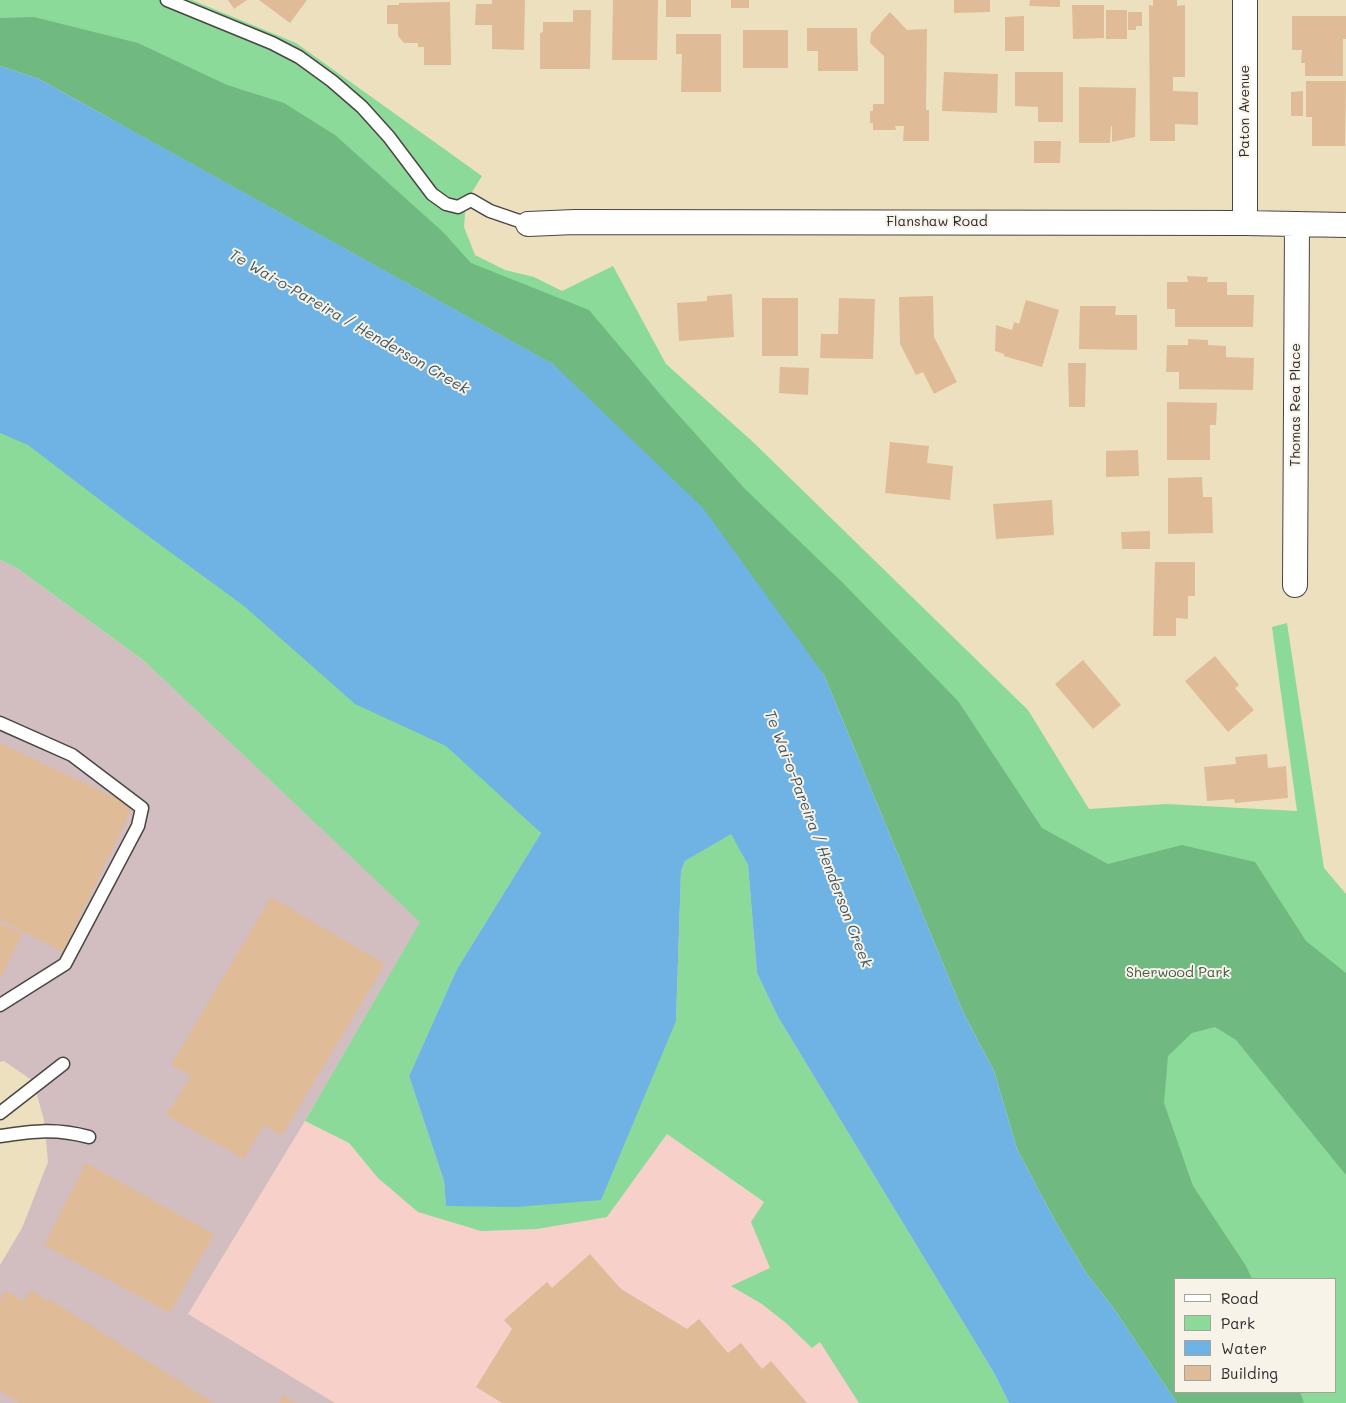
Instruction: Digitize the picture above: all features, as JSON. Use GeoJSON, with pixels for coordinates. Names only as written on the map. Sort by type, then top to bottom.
{"type":"FeatureCollection","features":[{"type":"Feature","properties":{"kind":"street","name":"Paton Avenue"},"geometry":{"type":"LineString","coordinates":[[1245,0],[1245,223]]}},
{"type":"Feature","properties":{"kind":"street","name":"Flanshaw Road"},"geometry":{"type":"LineString","coordinates":[[528,224],[575,222],[1346,224]]}},
{"type":"Feature","properties":{"kind":"street","name":"Thomas Rea Place"},"geometry":{"type":"LineString","coordinates":[[1295,585],[1297,224]]}},
{"type":"Feature","properties":{"kind":"lane"},"geometry":{"type":"LineString","coordinates":[[166,0],[272,43],[299,57],[332,81],[362,107],[389,137],[432,194],[446,204],[458,206],[471,200],[490,211],[528,224]]}},
{"type":"Feature","properties":{"kind":"lane"},"geometry":{"type":"LineString","coordinates":[[0,723],[72,755],[142,808],[138,826],[64,964],[0,1005]]}},
{"type":"Feature","properties":{"kind":"lane"},"geometry":{"type":"LineString","coordinates":[[0,1113],[63,1064]]}},
{"type":"Feature","properties":{"kind":"lane"},"geometry":{"type":"LineString","coordinates":[[0,1136],[43,1130],[69,1132],[89,1137]]}},
{"type":"Feature","properties":{"kind":"shaded area"},"geometry":{"type":"Polygon","coordinates":[[[0,560],[17,568],[143,660],[421,922],[305,1121],[188,1314],[335,1403],[0,1403],[0,1265],[22,1228],[48,1162],[44,1120],[33,1081],[4,1061],[0,1062],[0,560]]]}},
{"type":"Feature","properties":{"kind":"shaded area"},"geometry":{"type":"Polygon","coordinates":[[[305,1121],[349,1143],[378,1178],[607,1217],[667,1134],[750,1193],[813,1234],[907,1403],[335,1403],[188,1314],[305,1121]]]}},
{"type":"Feature","properties":{"kind":"green space","name":"Sherwood Park"},"geometry":{"type":"Polygon","coordinates":[[[0,0],[192,0],[296,43],[482,176],[466,202],[464,227],[475,255],[505,270],[534,277],[562,291],[613,266],[666,364],[753,442],[1028,710],[1089,809],[1166,804],[1297,811],[1272,627],[1287,623],[1324,868],[1346,894],[1346,1403],[1251,1403],[1245,1393],[1336,1393],[1336,1278],[1174,1278],[824,675],[703,508],[44,75],[0,61],[0,0]]]}},
{"type":"Feature","properties":{"kind":"green space","name":"Sherwood Park"},"geometry":{"type":"Polygon","coordinates":[[[34,17],[138,43],[227,85],[284,103],[335,135],[443,232],[471,263],[589,310],[665,400],[745,489],[843,583],[958,701],[1042,828],[1108,864],[1182,845],[1255,862],[1306,941],[1346,973],[1346,1175],[1236,1040],[1215,1027],[1192,1033],[1168,1056],[1164,1103],[1193,1186],[1246,1266],[1252,1278],[1174,1278],[1174,1393],[1300,1393],[1304,1403],[1177,1403],[1112,1306],[1086,1273],[1054,1219],[1017,1149],[994,1071],[963,1012],[824,675],[553,364],[39,79],[0,66],[0,18],[34,17]]]}},
{"type":"Feature","properties":{"kind":"green space"},"geometry":{"type":"Polygon","coordinates":[[[0,225],[541,833],[457,969],[409,1076],[444,1181],[446,1205],[676,1021],[681,871],[685,861],[731,833],[748,865],[757,973],[778,1017],[994,1373],[1009,1403],[859,1403],[820,1342],[812,1348],[786,1323],[762,1304],[731,1286],[770,1268],[751,1222],[764,1202],[667,1134],[607,1217],[537,1229],[481,1231],[418,1212],[378,1178],[349,1143],[305,1121],[420,922],[143,660],[17,568],[0,560],[0,225]]]}},
{"type":"Feature","properties":{"kind":"water","name":"Te Wai-o-Pareira / Henderson Creek"},"geometry":{"type":"Polygon","coordinates":[[[0,66],[39,79],[553,364],[703,508],[824,675],[963,1012],[994,1071],[1017,1149],[1054,1219],[1086,1273],[1112,1306],[1177,1403],[1009,1403],[994,1373],[778,1017],[757,973],[748,865],[731,834],[685,861],[681,871],[676,1021],[601,1200],[516,1207],[446,1206],[444,1181],[409,1076],[457,969],[541,833],[446,746],[355,704],[244,606],[28,445],[0,433],[0,66]]]}},
{"type":"Feature","properties":{"kind":"building"},"geometry":{"type":"Polygon","coordinates":[[[228,0],[247,0],[234,9],[228,0]]]}},
{"type":"Feature","properties":{"kind":"building"},"geometry":{"type":"Polygon","coordinates":[[[259,0],[307,0],[290,23],[259,0]]]}},
{"type":"Feature","properties":{"kind":"building"},"geometry":{"type":"Polygon","coordinates":[[[492,0],[525,0],[524,50],[492,49],[492,25],[475,25],[476,4],[492,4],[492,0]]]}},
{"type":"Feature","properties":{"kind":"building"},"geometry":{"type":"Polygon","coordinates":[[[613,0],[658,0],[657,60],[612,60],[613,0]]]}},
{"type":"Feature","properties":{"kind":"building"},"geometry":{"type":"Polygon","coordinates":[[[666,0],[691,0],[691,17],[666,17],[666,0]]]}},
{"type":"Feature","properties":{"kind":"building"},"geometry":{"type":"Polygon","coordinates":[[[731,0],[749,0],[749,8],[731,8],[731,0]]]}},
{"type":"Feature","properties":{"kind":"building"},"geometry":{"type":"Polygon","coordinates":[[[954,0],[990,0],[990,12],[954,13],[954,0]]]}},
{"type":"Feature","properties":{"kind":"building"},"geometry":{"type":"Polygon","coordinates":[[[1030,0],[1060,0],[1060,7],[1029,6],[1030,0]]]}},
{"type":"Feature","properties":{"kind":"building"},"geometry":{"type":"Polygon","coordinates":[[[1153,0],[1177,0],[1177,6],[1185,5],[1185,77],[1173,77],[1173,91],[1198,92],[1198,125],[1175,124],[1175,141],[1150,141],[1149,5],[1153,6],[1153,0]]]}},
{"type":"Feature","properties":{"kind":"building"},"geometry":{"type":"Polygon","coordinates":[[[450,2],[451,65],[424,65],[424,47],[418,47],[418,43],[404,43],[398,36],[398,24],[387,24],[387,5],[450,2]]]}},
{"type":"Feature","properties":{"kind":"building"},"geometry":{"type":"Polygon","coordinates":[[[1072,5],[1104,5],[1104,38],[1073,39],[1072,5]]]}},
{"type":"Feature","properties":{"kind":"building"},"geometry":{"type":"Polygon","coordinates":[[[573,10],[591,10],[590,69],[540,69],[540,33],[543,32],[543,22],[573,22],[573,10]]]}},
{"type":"Feature","properties":{"kind":"building"},"geometry":{"type":"Polygon","coordinates":[[[1106,10],[1127,10],[1127,39],[1106,39],[1106,10]]]}},
{"type":"Feature","properties":{"kind":"building"},"geometry":{"type":"Polygon","coordinates":[[[890,12],[907,30],[927,29],[926,110],[929,110],[929,141],[903,141],[904,126],[895,126],[896,130],[873,130],[873,123],[870,123],[870,111],[873,111],[873,104],[884,104],[884,56],[870,43],[871,33],[890,12]]]}},
{"type":"Feature","properties":{"kind":"building"},"geometry":{"type":"Polygon","coordinates":[[[1128,12],[1142,12],[1142,26],[1136,26],[1136,30],[1128,30],[1128,12]]]}},
{"type":"Feature","properties":{"kind":"building"},"geometry":{"type":"Polygon","coordinates":[[[1024,16],[1024,51],[1005,51],[1005,17],[1024,16]]]}},
{"type":"Feature","properties":{"kind":"building"},"geometry":{"type":"Polygon","coordinates":[[[1292,16],[1346,16],[1346,39],[1343,39],[1343,76],[1305,76],[1305,63],[1301,63],[1302,50],[1292,50],[1292,16]]]}},
{"type":"Feature","properties":{"kind":"building"},"geometry":{"type":"Polygon","coordinates":[[[807,28],[857,28],[858,71],[818,71],[818,51],[807,51],[807,28]]]}},
{"type":"Feature","properties":{"kind":"building"},"geometry":{"type":"Polygon","coordinates":[[[743,30],[788,30],[788,68],[743,68],[743,30]]]}},
{"type":"Feature","properties":{"kind":"building"},"geometry":{"type":"Polygon","coordinates":[[[676,34],[721,34],[721,92],[681,92],[682,54],[676,54],[676,34]]]}},
{"type":"Feature","properties":{"kind":"building"},"geometry":{"type":"Polygon","coordinates":[[[944,72],[998,74],[997,113],[942,111],[944,72]]]}},
{"type":"Feature","properties":{"kind":"building"},"geometry":{"type":"Polygon","coordinates":[[[1015,72],[1063,72],[1063,122],[1038,122],[1038,107],[1015,106],[1015,72]]]}},
{"type":"Feature","properties":{"kind":"building"},"geometry":{"type":"Polygon","coordinates":[[[1306,81],[1346,81],[1345,146],[1312,146],[1312,117],[1306,117],[1306,81]]]}},
{"type":"Feature","properties":{"kind":"building"},"geometry":{"type":"Polygon","coordinates":[[[1079,87],[1136,88],[1135,137],[1112,142],[1111,126],[1110,143],[1079,143],[1079,87]]]}},
{"type":"Feature","properties":{"kind":"building"},"geometry":{"type":"Polygon","coordinates":[[[1303,91],[1303,116],[1291,116],[1291,92],[1303,91]]]}},
{"type":"Feature","properties":{"kind":"building"},"geometry":{"type":"Polygon","coordinates":[[[1034,141],[1061,141],[1060,163],[1034,163],[1034,141]]]}},
{"type":"Feature","properties":{"kind":"building"},"geometry":{"type":"Polygon","coordinates":[[[1187,276],[1208,277],[1207,282],[1227,282],[1227,295],[1254,295],[1253,327],[1175,327],[1175,309],[1167,309],[1167,282],[1188,282],[1187,276]]]}},
{"type":"Feature","properties":{"kind":"building"},"geometry":{"type":"Polygon","coordinates":[[[732,294],[734,337],[679,341],[677,303],[707,301],[707,296],[732,294]]]}},
{"type":"Feature","properties":{"kind":"building"},"geometry":{"type":"Polygon","coordinates":[[[933,296],[934,337],[957,382],[934,394],[923,372],[916,375],[900,344],[899,297],[933,296]]]}},
{"type":"Feature","properties":{"kind":"building"},"geometry":{"type":"Polygon","coordinates":[[[762,298],[798,298],[798,356],[762,356],[762,298]]]}},
{"type":"Feature","properties":{"kind":"building"},"geometry":{"type":"Polygon","coordinates":[[[839,298],[875,299],[873,359],[820,358],[821,334],[838,334],[839,298]]]}},
{"type":"Feature","properties":{"kind":"building"},"geometry":{"type":"Polygon","coordinates":[[[1026,300],[1059,310],[1042,367],[1004,356],[1004,354],[995,351],[996,325],[1012,330],[1014,322],[1019,324],[1026,300]]]}},
{"type":"Feature","properties":{"kind":"building"},"geometry":{"type":"Polygon","coordinates":[[[1080,306],[1116,306],[1115,315],[1137,315],[1137,350],[1079,349],[1080,306]]]}},
{"type":"Feature","properties":{"kind":"building"},"geometry":{"type":"Polygon","coordinates":[[[1188,339],[1208,340],[1208,345],[1226,346],[1226,357],[1254,358],[1253,390],[1179,389],[1179,372],[1166,372],[1167,345],[1188,345],[1188,339]]]}},
{"type":"Feature","properties":{"kind":"building"},"geometry":{"type":"Polygon","coordinates":[[[1068,363],[1086,363],[1085,407],[1069,407],[1068,363]]]}},
{"type":"Feature","properties":{"kind":"building"},"geometry":{"type":"Polygon","coordinates":[[[780,367],[809,368],[808,395],[779,393],[780,367]]]}},
{"type":"Feature","properties":{"kind":"building"},"geometry":{"type":"Polygon","coordinates":[[[1167,402],[1217,403],[1216,425],[1210,425],[1210,460],[1167,460],[1167,402]]]}},
{"type":"Feature","properties":{"kind":"building"},"geometry":{"type":"Polygon","coordinates":[[[890,442],[929,446],[927,463],[953,466],[950,500],[885,493],[890,442]]]}},
{"type":"Feature","properties":{"kind":"building"},"geometry":{"type":"Polygon","coordinates":[[[1138,450],[1139,476],[1106,477],[1106,451],[1138,450]]]}},
{"type":"Feature","properties":{"kind":"building"},"geometry":{"type":"Polygon","coordinates":[[[1202,477],[1203,497],[1212,497],[1213,533],[1168,534],[1168,478],[1202,477]]]}},
{"type":"Feature","properties":{"kind":"building"},"geometry":{"type":"Polygon","coordinates":[[[1052,500],[1054,535],[996,539],[993,504],[1052,500]]]}},
{"type":"Feature","properties":{"kind":"building"},"geometry":{"type":"Polygon","coordinates":[[[1150,531],[1150,549],[1122,549],[1121,532],[1150,531]]]}},
{"type":"Feature","properties":{"kind":"building"},"geometry":{"type":"Polygon","coordinates":[[[1155,562],[1195,562],[1195,596],[1188,596],[1188,619],[1176,618],[1176,636],[1153,636],[1155,562]]]}},
{"type":"Feature","properties":{"kind":"building"},"geometry":{"type":"Polygon","coordinates":[[[1215,656],[1239,685],[1235,688],[1254,710],[1228,732],[1185,681],[1215,656]]]}},
{"type":"Feature","properties":{"kind":"building"},"geometry":{"type":"Polygon","coordinates":[[[1083,660],[1121,705],[1093,729],[1055,684],[1083,660]]]}},
{"type":"Feature","properties":{"kind":"building"},"geometry":{"type":"Polygon","coordinates":[[[0,743],[133,806],[63,952],[0,920],[0,743]]]}},
{"type":"Feature","properties":{"kind":"building"},"geometry":{"type":"Polygon","coordinates":[[[1267,754],[1268,768],[1286,766],[1288,798],[1235,803],[1234,799],[1207,801],[1204,767],[1236,764],[1235,757],[1267,754]]]}},
{"type":"Feature","properties":{"kind":"building"},"geometry":{"type":"Polygon","coordinates":[[[271,897],[385,964],[282,1135],[264,1125],[244,1159],[166,1115],[191,1076],[171,1065],[271,897]]]}},
{"type":"Feature","properties":{"kind":"building"},"geometry":{"type":"Polygon","coordinates":[[[0,923],[22,933],[2,976],[0,975],[0,923]]]}},
{"type":"Feature","properties":{"kind":"building"},"geometry":{"type":"Polygon","coordinates":[[[86,1163],[214,1234],[170,1313],[44,1245],[86,1163]]]}},
{"type":"Feature","properties":{"kind":"building"},"geometry":{"type":"Polygon","coordinates":[[[590,1254],[621,1289],[687,1329],[699,1319],[728,1353],[741,1343],[762,1369],[771,1361],[807,1403],[502,1403],[476,1387],[512,1329],[504,1320],[547,1282],[552,1288],[590,1254]]]}},
{"type":"Feature","properties":{"kind":"building"},"geometry":{"type":"Polygon","coordinates":[[[31,1290],[48,1301],[49,1299],[214,1403],[19,1403],[0,1391],[0,1300],[6,1291],[24,1301],[31,1290]]]}},
{"type":"Feature","properties":{"kind":"building"},"geometry":{"type":"Polygon","coordinates":[[[283,1395],[296,1403],[279,1403],[283,1395]]]}}]}
